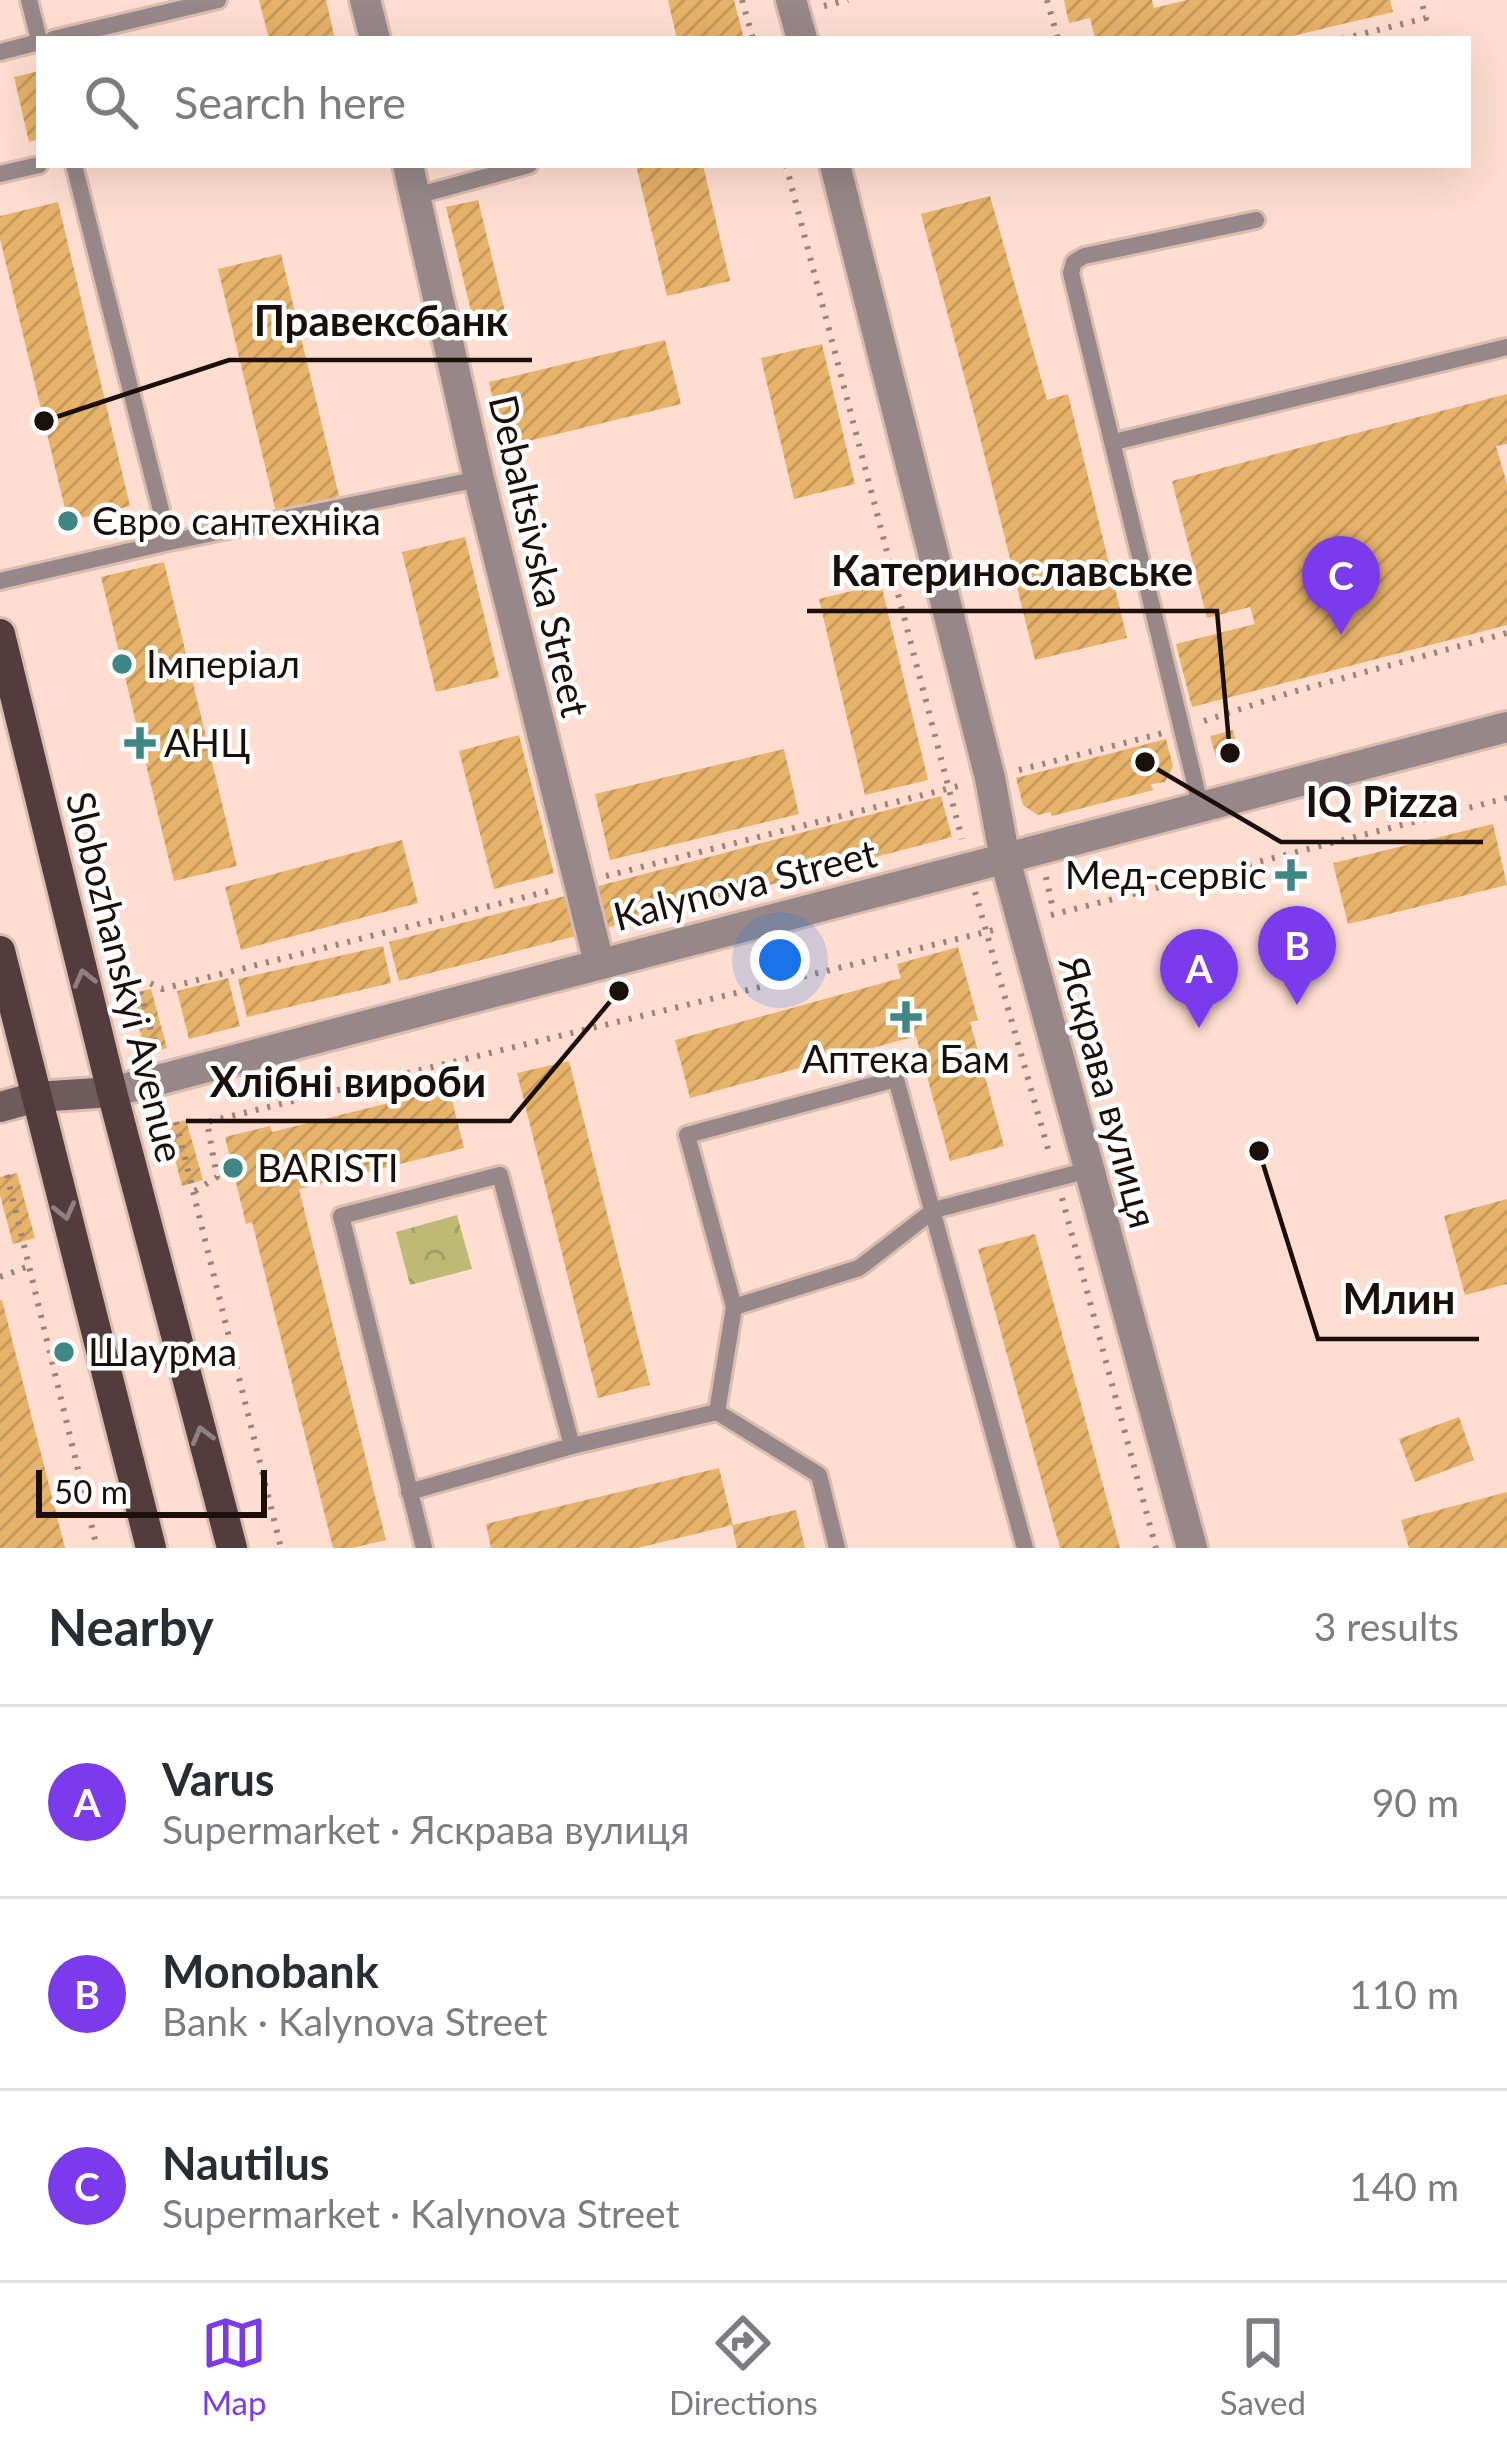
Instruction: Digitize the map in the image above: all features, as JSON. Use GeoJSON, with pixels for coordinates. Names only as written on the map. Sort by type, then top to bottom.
{"type":"FeatureCollection","features":[{"type":"Feature","properties":{"kind":"main road","name":"Slobozhanskyi Avenue"},"geometry":{"type":"LineString","coordinates":[[0,634],[112,1092],[232,1548]]}},
{"type":"Feature","properties":{"kind":"main road"},"geometry":{"type":"LineString","coordinates":[[0,951],[151,1548]]}},
{"type":"Feature","properties":{"kind":"main road","name":"Kalynova Street"},"geometry":{"type":"LineString","coordinates":[[0,1107],[36,1097],[112,1092]]}},
{"type":"Feature","properties":{"kind":"street"},"geometry":{"type":"LineString","coordinates":[[365,0],[374,36]]}},
{"type":"Feature","properties":{"kind":"street"},"geometry":{"type":"LineString","coordinates":[[802,36],[803,4]]}},
{"type":"Feature","properties":{"kind":"street","name":"Debaltsivska Street"},"geometry":{"type":"LineString","coordinates":[[409,168],[598,963]]}},
{"type":"Feature","properties":{"kind":"street","name":"Яскрава вулиця"},"geometry":{"type":"LineString","coordinates":[[837,168],[990,778],[1005,859],[1192,1548]]}},
{"type":"Feature","properties":{"kind":"street","name":"Kalynova Street"},"geometry":{"type":"LineString","coordinates":[[112,1092],[1507,727]]}},
{"type":"Feature","properties":{"kind":"lane"},"geometry":{"type":"LineString","coordinates":[[29,0],[38,36]]}},
{"type":"Feature","properties":{"kind":"lane"},"geometry":{"type":"LineString","coordinates":[[65,36],[218,0]]}},
{"type":"Feature","properties":{"kind":"lane"},"geometry":{"type":"LineString","coordinates":[[0,52],[36,42]]}},
{"type":"Feature","properties":{"kind":"lane"},"geometry":{"type":"LineString","coordinates":[[0,174],[36,166]]}},
{"type":"Feature","properties":{"kind":"lane"},"geometry":{"type":"LineString","coordinates":[[75,168],[169,542]]}},
{"type":"Feature","properties":{"kind":"lane"},"geometry":{"type":"LineString","coordinates":[[416,196],[518,168]]}},
{"type":"Feature","properties":{"kind":"lane"},"geometry":{"type":"LineString","coordinates":[[1201,808],[1071,273],[1074,262],[1084,256],[1256,220]]}},
{"type":"Feature","properties":{"kind":"lane"},"geometry":{"type":"LineString","coordinates":[[1114,442],[1507,347]]}},
{"type":"Feature","properties":{"kind":"lane"},"geometry":{"type":"LineString","coordinates":[[0,581],[479,478]]}},
{"type":"Feature","properties":{"kind":"lane"},"geometry":{"type":"LineString","coordinates":[[717,1412],[734,1306],[687,1136],[896,1079],[1025,1548]]}},
{"type":"Feature","properties":{"kind":"lane"},"geometry":{"type":"LineString","coordinates":[[734,1306],[859,1268],[934,1210],[1089,1170]]}},
{"type":"Feature","properties":{"kind":"lane"},"geometry":{"type":"LineString","coordinates":[[424,1548],[340,1216],[500,1175],[572,1446]]}},
{"type":"Feature","properties":{"kind":"lane"},"geometry":{"type":"LineString","coordinates":[[409,1492],[717,1412],[819,1475],[837,1548]]}},
{"type":"Feature","properties":{"kind":"path"},"geometry":{"type":"LineString","coordinates":[[742,0],[752,36]]}},
{"type":"Feature","properties":{"kind":"path"},"geometry":{"type":"LineString","coordinates":[[803,4],[848,0]]}},
{"type":"Feature","properties":{"kind":"path"},"geometry":{"type":"LineString","coordinates":[[1047,0],[1057,36]]}},
{"type":"Feature","properties":{"kind":"path"},"geometry":{"type":"LineString","coordinates":[[1353,36],[1426,17],[1421,0]]}},
{"type":"Feature","properties":{"kind":"path"},"geometry":{"type":"LineString","coordinates":[[787,168],[950,788]]}},
{"type":"Feature","properties":{"kind":"path"},"geometry":{"type":"LineString","coordinates":[[1012,772],[1507,633]]}},
{"type":"Feature","properties":{"kind":"path"},"geometry":{"type":"LineString","coordinates":[[1054,914],[1507,798]]}},
{"type":"Feature","properties":{"kind":"path"},"geometry":{"type":"LineString","coordinates":[[195,1191],[217,1177],[207,1122],[985,932],[1156,1548]]}},
{"type":"Feature","properties":{"kind":"path"},"geometry":{"type":"LineString","coordinates":[[140,992],[157,1051]]}},
{"type":"Feature","properties":{"kind":"path"},"geometry":{"type":"LineString","coordinates":[[176,1122],[281,1548]]}},
{"type":"Feature","properties":{"kind":"path"},"geometry":{"type":"LineString","coordinates":[[7,1175],[98,1548]]}},
{"type":"Feature","properties":{"kind":"path"},"geometry":{"type":"LineString","coordinates":[[0,1276],[29,1266]]}},
{"type":"Feature","properties":{"kind":"green space"},"geometry":{"type":"Polygon","coordinates":[[[457,1215],[472,1269],[410,1285],[396,1232],[457,1215]]]}},
{"type":"Feature","properties":{"kind":"building"},"geometry":{"type":"Polygon","coordinates":[[[259,0],[326,0],[334,36],[268,36],[259,0]]]}},
{"type":"Feature","properties":{"kind":"building"},"geometry":{"type":"Polygon","coordinates":[[[668,0],[734,0],[743,36],[676,36],[668,0]]]}},
{"type":"Feature","properties":{"kind":"building"},"geometry":{"type":"Polygon","coordinates":[[[1064,0],[1152,0],[1154,8],[1187,0],[1390,0],[1393,12],[1293,36],[1094,36],[1090,18],[1069,23],[1064,0]]]}},
{"type":"Feature","properties":{"kind":"building"},"geometry":{"type":"Polygon","coordinates":[[[36,72],[36,140],[29,142],[14,77],[36,72]]]}},
{"type":"Feature","properties":{"kind":"building"},"geometry":{"type":"Polygon","coordinates":[[[637,168],[704,168],[730,281],[667,296],[637,168]]]}},
{"type":"Feature","properties":{"kind":"building"},"geometry":{"type":"Polygon","coordinates":[[[990,196],[1047,400],[1068,394],[1127,638],[1035,660],[921,214],[990,196]]]}},
{"type":"Feature","properties":{"kind":"building"},"geometry":{"type":"Polygon","coordinates":[[[478,200],[508,324],[476,332],[446,207],[478,200]]]}},
{"type":"Feature","properties":{"kind":"building"},"geometry":{"type":"Polygon","coordinates":[[[58,202],[130,506],[68,521],[0,239],[0,216],[58,202]]]}},
{"type":"Feature","properties":{"kind":"building"},"geometry":{"type":"Polygon","coordinates":[[[281,254],[339,496],[276,512],[218,269],[281,254]]]}},
{"type":"Feature","properties":{"kind":"building"},"geometry":{"type":"Polygon","coordinates":[[[665,340],[681,404],[504,447],[489,382],[665,340]]]}},
{"type":"Feature","properties":{"kind":"building"},"geometry":{"type":"Polygon","coordinates":[[[822,344],[855,484],[794,499],[761,358],[822,344]]]}},
{"type":"Feature","properties":{"kind":"building"},"geometry":{"type":"Polygon","coordinates":[[[1507,394],[1507,444],[1496,446],[1507,484],[1507,625],[1192,707],[1176,644],[1255,624],[1250,607],[1207,618],[1172,481],[1507,394]]]}},
{"type":"Feature","properties":{"kind":"building"},"geometry":{"type":"Polygon","coordinates":[[[465,537],[499,677],[436,692],[402,552],[465,537]]]}},
{"type":"Feature","properties":{"kind":"building"},"geometry":{"type":"Polygon","coordinates":[[[164,562],[237,866],[174,881],[101,577],[164,562]]]}},
{"type":"Feature","properties":{"kind":"building"},"geometry":{"type":"Polygon","coordinates":[[[881,584],[928,780],[865,795],[819,599],[881,584]]]}},
{"type":"Feature","properties":{"kind":"building"},"geometry":{"type":"Polygon","coordinates":[[[1233,730],[1240,757],[1223,761],[1216,757],[1210,736],[1233,730]]]}},
{"type":"Feature","properties":{"kind":"building"},"geometry":{"type":"Polygon","coordinates":[[[519,735],[554,873],[494,889],[459,751],[519,735]]]}},
{"type":"Feature","properties":{"kind":"building"},"geometry":{"type":"Polygon","coordinates":[[[1166,739],[1173,766],[1165,782],[1151,784],[1153,790],[1052,816],[1050,812],[1038,815],[1023,805],[1016,778],[1166,739]]]}},
{"type":"Feature","properties":{"kind":"building"},"geometry":{"type":"Polygon","coordinates":[[[784,749],[799,814],[610,860],[595,794],[784,749]]]}},
{"type":"Feature","properties":{"kind":"building"},"geometry":{"type":"Polygon","coordinates":[[[941,796],[952,837],[601,929],[591,888],[941,796]]]}},
{"type":"Feature","properties":{"kind":"building"},"geometry":{"type":"Polygon","coordinates":[[[1493,824],[1507,885],[1348,924],[1333,863],[1493,824]]]}},
{"type":"Feature","properties":{"kind":"building"},"geometry":{"type":"Polygon","coordinates":[[[402,840],[418,903],[241,950],[225,887],[402,840]]]}},
{"type":"Feature","properties":{"kind":"building"},"geometry":{"type":"Polygon","coordinates":[[[569,895],[580,935],[399,981],[389,942],[569,895]]]}},
{"type":"Feature","properties":{"kind":"building"},"geometry":{"type":"Polygon","coordinates":[[[383,946],[391,983],[247,1017],[238,979],[383,946]]]}},
{"type":"Feature","properties":{"kind":"building"},"geometry":{"type":"Polygon","coordinates":[[[958,947],[978,1020],[970,1022],[1004,1146],[950,1161],[916,1036],[690,1098],[675,1040],[901,978],[897,964],[958,947]]]}},
{"type":"Feature","properties":{"kind":"building"},"geometry":{"type":"Polygon","coordinates":[[[228,978],[240,1026],[189,1039],[177,991],[228,978]]]}},
{"type":"Feature","properties":{"kind":"building"},"geometry":{"type":"Polygon","coordinates":[[[151,989],[167,1048],[146,1054],[130,994],[151,989]]]}},
{"type":"Feature","properties":{"kind":"building"},"geometry":{"type":"Polygon","coordinates":[[[569,1061],[650,1385],[598,1398],[517,1073],[569,1061]]]}},
{"type":"Feature","properties":{"kind":"building"},"geometry":{"type":"Polygon","coordinates":[[[449,1088],[464,1148],[299,1189],[386,1540],[333,1548],[252,1222],[246,1224],[225,1137],[270,1126],[272,1132],[449,1088]]]}},
{"type":"Feature","properties":{"kind":"building"},"geometry":{"type":"Polygon","coordinates":[[[186,1120],[203,1180],[182,1186],[166,1125],[186,1120]]]}},
{"type":"Feature","properties":{"kind":"building"},"geometry":{"type":"Polygon","coordinates":[[[17,1173],[35,1238],[13,1244],[0,1177],[17,1173]]]}},
{"type":"Feature","properties":{"kind":"building"},"geometry":{"type":"Polygon","coordinates":[[[1507,1199],[1507,1284],[1465,1295],[1444,1216],[1507,1199]]]}},
{"type":"Feature","properties":{"kind":"building"},"geometry":{"type":"Polygon","coordinates":[[[1035,1234],[1120,1548],[1060,1548],[978,1249],[1035,1234]]]}},
{"type":"Feature","properties":{"kind":"building"},"geometry":{"type":"Polygon","coordinates":[[[2,1300],[65,1548],[0,1548],[2,1300]]]}},
{"type":"Feature","properties":{"kind":"building"},"geometry":{"type":"Polygon","coordinates":[[[1459,1417],[1474,1460],[1415,1482],[1399,1439],[1459,1417]]]}},
{"type":"Feature","properties":{"kind":"building"},"geometry":{"type":"Polygon","coordinates":[[[719,1468],[733,1525],[796,1510],[805,1548],[737,1548],[732,1525],[638,1548],[491,1548],[486,1524],[719,1468]]]}},
{"type":"Feature","properties":{"kind":"building"},"geometry":{"type":"Polygon","coordinates":[[[1507,1492],[1507,1548],[1409,1548],[1401,1520],[1507,1492]]]}},
{"type":"Feature","properties":{"kind":"place","name":"Правексбанк"},"geometry":{"type":"Point","coordinates":[44,421]}},
{"type":"Feature","properties":{"kind":"place","name":"Євро сантехніка"},"geometry":{"type":"Point","coordinates":[68,521]}},
{"type":"Feature","properties":{"kind":"place","name":"Nautilus"},"geometry":{"type":"Point","coordinates":[1341,635]}},
{"type":"Feature","properties":{"kind":"place","name":"Імперіал"},"geometry":{"type":"Point","coordinates":[122,664]}},
{"type":"Feature","properties":{"kind":"place","name":"АНЦ"},"geometry":{"type":"Point","coordinates":[140,743]}},
{"type":"Feature","properties":{"kind":"place","name":"Катеринославське"},"geometry":{"type":"Point","coordinates":[1230,753]}},
{"type":"Feature","properties":{"kind":"place","name":"IQ Pizza"},"geometry":{"type":"Point","coordinates":[1145,762]}},
{"type":"Feature","properties":{"kind":"place","name":"Мед-сервіс"},"geometry":{"type":"Point","coordinates":[1291,875]}},
{"type":"Feature","properties":{"kind":"place","name":"Хлібні вироби"},"geometry":{"type":"Point","coordinates":[619,991]}},
{"type":"Feature","properties":{"kind":"place","name":"Monobank"},"geometry":{"type":"Point","coordinates":[1297,1005]}},
{"type":"Feature","properties":{"kind":"place","name":"Аптека Бам"},"geometry":{"type":"Point","coordinates":[906,1017]}},
{"type":"Feature","properties":{"kind":"place","name":"Varus"},"geometry":{"type":"Point","coordinates":[1199,1028]}},
{"type":"Feature","properties":{"kind":"place","name":"Млин"},"geometry":{"type":"Point","coordinates":[1259,1151]}},
{"type":"Feature","properties":{"kind":"place","name":"BARISTI"},"geometry":{"type":"Point","coordinates":[233,1168]}},
{"type":"Feature","properties":{"kind":"place","name":"Шаурма"},"geometry":{"type":"Point","coordinates":[64,1352]}}]}
